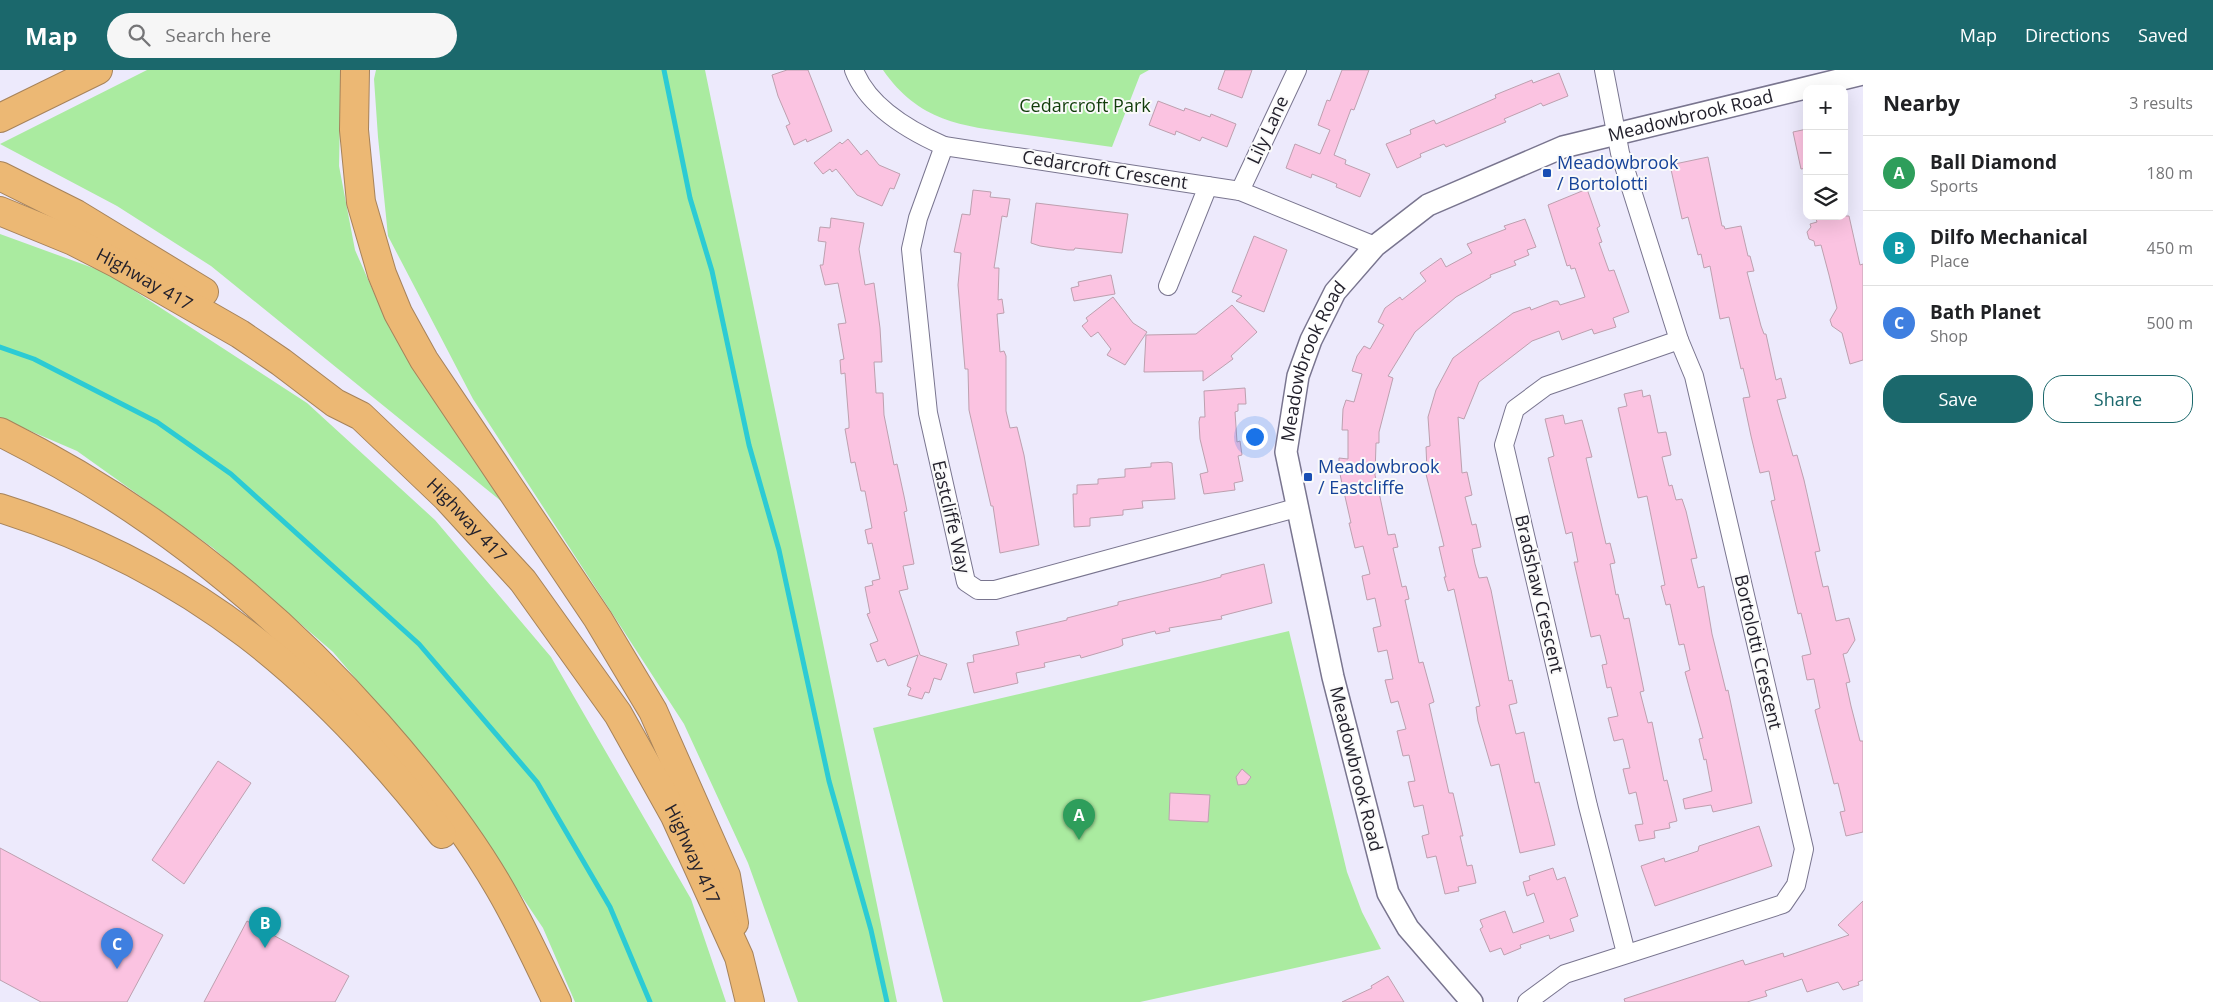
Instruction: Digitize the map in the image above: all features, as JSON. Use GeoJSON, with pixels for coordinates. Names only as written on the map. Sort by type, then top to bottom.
{"type":"FeatureCollection","features":[{"type":"Feature","properties":{"kind":"highway"},"geometry":{"type":"LineString","coordinates":[[0,118],[98,70]]}},
{"type":"Feature","properties":{"kind":"highway"},"geometry":{"type":"LineString","coordinates":[[356,70],[354,130],[361,202],[382,274],[398,313],[424,360],[602,627],[653,712],[726,876],[739,957]]}},
{"type":"Feature","properties":{"kind":"highway"},"geometry":{"type":"LineString","coordinates":[[6,179],[48,198],[115,236],[265,332],[346,393],[361,416]]}},
{"type":"Feature","properties":{"kind":"highway","name":"Highway 417"},"geometry":{"type":"LineString","coordinates":[[0,211],[73,241],[170,292],[281,362],[335,403],[361,416],[441,491],[523,581],[590,672],[618,714],[675,816],[739,957],[750,1002]]}},
{"type":"Feature","properties":{"kind":"highway"},"geometry":{"type":"LineString","coordinates":[[0,432],[83,477],[164,530],[244,592],[319,662],[393,742],[446,808],[500,888],[536,956],[557,1002]]}},
{"type":"Feature","properties":{"kind":"highway"},"geometry":{"type":"LineString","coordinates":[[0,508],[61,529],[136,563],[212,607],[270,650],[326,701],[406,789],[464,862],[489,899],[536,956]]}},
{"type":"Feature","properties":{"kind":"street","name":"Cedarcroft Crescent"},"geometry":{"type":"LineString","coordinates":[[854,70],[857,78],[886,112],[916,134],[944,146],[1240,190],[1376,246]]}},
{"type":"Feature","properties":{"kind":"street","name":"Lily Lane"},"geometry":{"type":"LineString","coordinates":[[1240,190],[1296,70]]}},
{"type":"Feature","properties":{"kind":"street"},"geometry":{"type":"LineString","coordinates":[[1604,70],[1616,133]]}},
{"type":"Feature","properties":{"kind":"street","name":"Meadowbrook Road"},"geometry":{"type":"LineString","coordinates":[[1472,1002],[1408,928],[1388,893],[1333,677],[1296,508],[1286,452],[1298,376],[1311,340],[1334,292],[1376,246],[1428,205],[1564,147],[1863,74]]}},
{"type":"Feature","properties":{"kind":"street","name":"Bortolotti Crescent"},"geometry":{"type":"LineString","coordinates":[[1527,1002],[1565,974],[1783,904],[1796,886],[1804,849],[1694,376],[1679,340],[1616,133]]}},
{"type":"Feature","properties":{"kind":"street","name":"Eastcliffe Way"},"geometry":{"type":"LineString","coordinates":[[944,146],[918,218],[911,249],[928,413],[966,582],[978,590],[996,590],[1296,508]]}},
{"type":"Feature","properties":{"kind":"street"},"geometry":{"type":"LineString","coordinates":[[1168,286],[1208,186]]}},
{"type":"Feature","properties":{"kind":"street","name":"Bradshaw Crescent"},"geometry":{"type":"LineString","coordinates":[[1626,953],[1588,806],[1504,445],[1515,409],[1546,386],[1679,340]]}},
{"type":"Feature","properties":{"kind":"green space"},"geometry":{"type":"Polygon","coordinates":[[[147,70],[341,70],[339,166],[355,250],[390,329],[501,501],[211,266],[117,206],[0,144],[147,70]]]}},
{"type":"Feature","properties":{"kind":"green space"},"geometry":{"type":"Polygon","coordinates":[[[376,70],[705,70],[897,1002],[798,1002],[748,863],[684,724],[473,399],[388,236],[378,137],[374,79],[376,70]]]}},
{"type":"Feature","properties":{"kind":"green space","name":"Cedarcroft Park"},"geometry":{"type":"Polygon","coordinates":[[[883,70],[1149,70],[1140,75],[1112,147],[979,128],[943,118],[911,101],[883,70]]]}},
{"type":"Feature","properties":{"kind":"green space"},"geometry":{"type":"Polygon","coordinates":[[[0,234],[107,273],[307,403],[435,520],[551,657],[691,899],[726,1002],[575,1002],[543,928],[449,788],[333,652],[213,548],[77,451],[0,418],[0,234]]]}},
{"type":"Feature","properties":{"kind":"green space"},"geometry":{"type":"Polygon","coordinates":[[[1289,631],[1347,872],[1362,912],[1381,949],[1140,1002],[943,1002],[873,728],[1289,631]]]}},
{"type":"Feature","properties":{"kind":"building"},"geometry":{"type":"Polygon","coordinates":[[[787,70],[808,70],[832,131],[807,142],[806,139],[794,145],[786,126],[790,124],[778,96],[772,75],[787,70]]]}},
{"type":"Feature","properties":{"kind":"building"},"geometry":{"type":"Polygon","coordinates":[[[1225,70],[1252,70],[1242,98],[1218,89],[1225,70]]]}},
{"type":"Feature","properties":{"kind":"building"},"geometry":{"type":"Polygon","coordinates":[[[1342,70],[1369,70],[1354,110],[1351,109],[1334,155],[1346,160],[1345,164],[1370,174],[1360,197],[1336,187],[1337,184],[1325,179],[1312,174],[1311,178],[1286,168],[1295,144],[1320,154],[1330,130],[1318,125],[1327,100],[1330,101],[1342,70]]]}},
{"type":"Feature","properties":{"kind":"building"},"geometry":{"type":"Polygon","coordinates":[[[1559,73],[1568,96],[1543,106],[1541,103],[1504,119],[1506,122],[1446,147],[1444,144],[1420,154],[1421,157],[1397,168],[1386,144],[1411,134],[1410,130],[1434,120],[1436,124],[1496,98],[1495,95],[1532,80],[1533,83],[1559,73]]]}},
{"type":"Feature","properties":{"kind":"building"},"geometry":{"type":"Polygon","coordinates":[[[1158,101],[1184,111],[1185,108],[1210,117],[1211,114],[1236,124],[1227,147],[1202,137],[1200,141],[1176,131],[1175,135],[1149,125],[1158,101]]]}},
{"type":"Feature","properties":{"kind":"building"},"geometry":{"type":"Polygon","coordinates":[[[1803,130],[1803,169],[1801,169],[1793,132],[1803,130]]]}},
{"type":"Feature","properties":{"kind":"building"},"geometry":{"type":"Polygon","coordinates":[[[848,139],[861,155],[867,150],[879,165],[900,174],[894,189],[890,188],[882,206],[857,195],[836,169],[832,172],[830,169],[823,174],[814,163],[840,142],[842,144],[848,139]]]}},
{"type":"Feature","properties":{"kind":"building"},"geometry":{"type":"Polygon","coordinates":[[[1708,157],[1722,226],[1725,229],[1741,226],[1748,256],[1750,256],[1754,271],[1747,272],[1761,326],[1764,334],[1766,334],[1776,380],[1781,378],[1786,398],[1777,400],[1793,456],[1797,455],[1804,480],[1820,551],[1815,552],[1823,587],[1828,586],[1836,621],[1849,618],[1855,640],[1847,653],[1843,654],[1850,682],[1846,683],[1851,706],[1860,741],[1863,741],[1863,832],[1846,836],[1840,812],[1845,811],[1838,783],[1834,784],[1815,710],[1820,708],[1814,679],[1807,680],[1802,656],[1811,654],[1801,613],[1798,614],[1771,501],[1775,500],[1769,471],[1760,473],[1751,436],[1743,398],[1750,397],[1743,368],[1741,369],[1729,317],[1720,319],[1710,266],[1704,268],[1701,254],[1698,255],[1688,217],[1682,219],[1670,165],[1708,157]]]}},
{"type":"Feature","properties":{"kind":"building"},"geometry":{"type":"Polygon","coordinates":[[[1587,189],[1600,226],[1597,228],[1602,242],[1599,243],[1609,271],[1614,270],[1629,312],[1613,318],[1616,327],[1594,334],[1592,329],[1562,340],[1559,331],[1532,341],[1479,382],[1464,419],[1458,417],[1462,473],[1467,472],[1472,495],[1465,497],[1472,525],[1476,524],[1481,547],[1472,549],[1475,564],[1479,578],[1487,577],[1491,590],[1509,681],[1512,680],[1517,703],[1509,705],[1516,734],[1524,732],[1535,783],[1539,782],[1555,845],[1520,853],[1499,764],[1491,766],[1478,721],[1476,707],[1480,706],[1454,589],[1448,591],[1444,577],[1446,577],[1439,547],[1444,546],[1425,470],[1427,470],[1426,447],[1430,446],[1428,417],[1436,390],[1453,358],[1513,313],[1530,307],[1531,310],[1554,301],[1558,301],[1560,305],[1585,297],[1575,268],[1571,269],[1570,265],[1567,266],[1548,205],[1587,189]]]}},
{"type":"Feature","properties":{"kind":"building"},"geometry":{"type":"Polygon","coordinates":[[[973,190],[991,192],[990,197],[1010,199],[1007,217],[1002,216],[994,268],[999,268],[998,300],[1002,299],[1004,313],[997,314],[1000,352],[1004,351],[1006,356],[1006,411],[1010,428],[1017,427],[1024,455],[1039,545],[1000,553],[993,506],[991,506],[969,410],[968,369],[965,369],[958,285],[961,253],[954,252],[962,214],[970,215],[973,190]]]}},
{"type":"Feature","properties":{"kind":"building"},"geometry":{"type":"Polygon","coordinates":[[[1036,203],[1128,214],[1122,253],[1075,248],[1074,250],[1068,250],[1031,243],[1036,203]]]}},
{"type":"Feature","properties":{"kind":"building"},"geometry":{"type":"Polygon","coordinates":[[[1849,216],[1860,265],[1863,264],[1863,360],[1850,364],[1842,333],[1832,326],[1830,320],[1837,308],[1821,245],[1815,246],[1814,241],[1809,239],[1807,232],[1811,227],[1810,224],[1817,222],[1816,220],[1848,220],[1849,216]]]}},
{"type":"Feature","properties":{"kind":"building"},"geometry":{"type":"Polygon","coordinates":[[[831,218],[864,223],[859,249],[865,285],[874,283],[880,328],[882,362],[874,362],[876,393],[883,393],[884,415],[894,465],[897,464],[904,496],[907,511],[904,512],[914,564],[903,566],[908,589],[899,591],[920,655],[947,664],[941,680],[934,678],[929,693],[925,692],[922,699],[908,695],[911,688],[907,686],[918,655],[888,666],[885,659],[877,662],[870,644],[878,641],[867,614],[870,613],[865,587],[873,585],[872,581],[880,579],[872,543],[868,544],[865,530],[872,528],[865,491],[861,491],[855,462],[851,463],[845,429],[849,428],[849,423],[845,373],[841,374],[840,360],[844,359],[838,324],[846,323],[838,283],[825,285],[820,265],[823,265],[826,242],[818,241],[820,227],[830,228],[831,218]]]}},
{"type":"Feature","properties":{"kind":"building"},"geometry":{"type":"Polygon","coordinates":[[[1525,219],[1536,247],[1527,250],[1529,255],[1514,261],[1516,265],[1490,275],[1491,277],[1456,297],[1415,332],[1388,376],[1393,378],[1379,432],[1379,443],[1376,443],[1375,475],[1388,535],[1395,534],[1398,547],[1393,548],[1402,587],[1406,586],[1409,599],[1405,600],[1419,663],[1423,662],[1434,702],[1429,704],[1449,793],[1453,793],[1463,836],[1460,836],[1467,866],[1472,865],[1476,883],[1458,887],[1459,891],[1445,894],[1436,856],[1427,858],[1422,836],[1429,834],[1423,805],[1414,807],[1408,782],[1415,781],[1409,755],[1403,756],[1397,731],[1406,729],[1398,701],[1391,703],[1385,680],[1393,679],[1387,650],[1378,652],[1373,628],[1381,626],[1375,598],[1367,600],[1362,576],[1370,574],[1363,546],[1355,548],[1349,523],[1351,523],[1339,470],[1339,458],[1348,459],[1348,430],[1342,430],[1343,409],[1346,400],[1354,402],[1362,374],[1352,371],[1357,356],[1364,346],[1370,349],[1384,325],[1378,322],[1385,308],[1400,297],[1402,300],[1426,281],[1420,273],[1441,258],[1446,267],[1472,253],[1467,244],[1506,229],[1504,226],[1525,219]]]}},
{"type":"Feature","properties":{"kind":"building"},"geometry":{"type":"Polygon","coordinates":[[[1254,236],[1287,250],[1264,312],[1236,301],[1242,296],[1232,292],[1254,236]]]}},
{"type":"Feature","properties":{"kind":"building"},"geometry":{"type":"Polygon","coordinates":[[[1111,275],[1115,294],[1074,301],[1071,288],[1079,286],[1078,282],[1111,275]]]}},
{"type":"Feature","properties":{"kind":"building"},"geometry":{"type":"Polygon","coordinates":[[[1113,297],[1133,323],[1147,332],[1125,365],[1107,355],[1111,349],[1098,332],[1091,337],[1082,326],[1088,321],[1086,318],[1113,297]]]}},
{"type":"Feature","properties":{"kind":"building"},"geometry":{"type":"Polygon","coordinates":[[[1232,305],[1257,332],[1231,356],[1233,359],[1203,381],[1203,371],[1144,372],[1146,335],[1196,334],[1232,305]]]}},
{"type":"Feature","properties":{"kind":"building"},"geometry":{"type":"Polygon","coordinates":[[[1245,388],[1246,404],[1238,404],[1238,411],[1235,412],[1237,442],[1240,441],[1242,455],[1238,456],[1243,481],[1234,483],[1235,490],[1204,494],[1200,474],[1208,472],[1200,439],[1199,422],[1200,417],[1205,417],[1204,391],[1245,388]]]}},
{"type":"Feature","properties":{"kind":"building"},"geometry":{"type":"Polygon","coordinates":[[[1642,390],[1643,397],[1650,395],[1658,433],[1666,432],[1671,455],[1662,457],[1669,486],[1672,485],[1676,500],[1682,499],[1686,511],[1697,558],[1691,559],[1698,588],[1704,586],[1712,634],[1726,691],[1728,690],[1752,803],[1713,812],[1711,805],[1685,809],[1683,799],[1712,791],[1706,759],[1704,760],[1699,739],[1703,738],[1685,672],[1690,670],[1684,644],[1679,645],[1670,604],[1666,605],[1661,586],[1665,585],[1647,496],[1638,498],[1618,408],[1627,406],[1624,394],[1642,390]]]}},
{"type":"Feature","properties":{"kind":"building"},"geometry":{"type":"Polygon","coordinates":[[[1563,415],[1565,424],[1582,420],[1592,457],[1586,458],[1606,544],[1610,543],[1615,563],[1610,564],[1616,595],[1618,594],[1624,619],[1629,618],[1644,691],[1640,692],[1648,723],[1652,722],[1664,781],[1667,780],[1677,821],[1669,823],[1670,828],[1654,831],[1655,838],[1639,841],[1635,825],[1643,824],[1636,792],[1629,794],[1623,769],[1630,768],[1623,739],[1614,741],[1608,718],[1618,716],[1611,687],[1607,688],[1602,665],[1607,664],[1600,635],[1591,637],[1574,562],[1578,562],[1572,532],[1566,534],[1548,458],[1554,456],[1545,419],[1563,415]]]}},
{"type":"Feature","properties":{"kind":"building"},"geometry":{"type":"Polygon","coordinates":[[[1151,463],[1172,463],[1175,499],[1142,501],[1143,508],[1123,510],[1123,515],[1090,518],[1090,526],[1074,527],[1073,494],[1077,494],[1077,485],[1098,484],[1098,479],[1125,477],[1125,469],[1151,467],[1151,463]]]}},
{"type":"Feature","properties":{"kind":"building"},"geometry":{"type":"Polygon","coordinates":[[[1264,564],[1272,603],[1221,616],[1222,619],[1169,628],[1170,631],[1156,634],[1155,631],[1122,639],[1123,645],[1119,647],[1081,658],[1080,655],[1044,663],[1045,667],[1016,673],[1018,683],[974,693],[967,663],[974,662],[973,655],[1019,645],[1016,632],[1118,605],[1118,602],[1202,582],[1264,564]]]}},
{"type":"Feature","properties":{"kind":"building"},"geometry":{"type":"Polygon","coordinates":[[[218,761],[251,783],[184,884],[152,860],[218,761]]]}},
{"type":"Feature","properties":{"kind":"building"},"geometry":{"type":"Polygon","coordinates":[[[1242,769],[1251,777],[1246,784],[1238,785],[1236,777],[1242,769]]]}},
{"type":"Feature","properties":{"kind":"building"},"geometry":{"type":"Polygon","coordinates":[[[1170,793],[1210,795],[1208,822],[1169,820],[1170,793]]]}},
{"type":"Feature","properties":{"kind":"building"},"geometry":{"type":"Polygon","coordinates":[[[1759,826],[1772,866],[1655,906],[1641,866],[1664,858],[1665,862],[1698,851],[1699,846],[1759,826]]]}},
{"type":"Feature","properties":{"kind":"building"},"geometry":{"type":"Polygon","coordinates":[[[0,848],[163,935],[127,1002],[41,1002],[0,980],[0,848]]]}},
{"type":"Feature","properties":{"kind":"building"},"geometry":{"type":"Polygon","coordinates":[[[1553,868],[1557,880],[1565,877],[1578,916],[1570,919],[1574,931],[1550,939],[1549,935],[1520,945],[1521,948],[1504,955],[1501,948],[1490,952],[1480,929],[1483,927],[1480,920],[1505,911],[1513,933],[1544,922],[1534,893],[1527,896],[1523,882],[1530,880],[1529,876],[1553,868]]]}},
{"type":"Feature","properties":{"kind":"building"},"geometry":{"type":"Polygon","coordinates":[[[1863,901],[1863,980],[1858,982],[1859,985],[1843,990],[1838,982],[1807,992],[1802,979],[1765,991],[1767,996],[1747,1002],[1625,1002],[1624,999],[1743,960],[1745,965],[1783,953],[1784,957],[1849,935],[1838,925],[1863,901]]]}},
{"type":"Feature","properties":{"kind":"building"},"geometry":{"type":"Polygon","coordinates":[[[247,921],[349,976],[335,1002],[204,1002],[247,921]]]}},
{"type":"Feature","properties":{"kind":"building"},"geometry":{"type":"Polygon","coordinates":[[[1388,976],[1404,1002],[1342,1002],[1372,988],[1371,986],[1388,976]]]}},
{"type":"Feature","properties":{"kind":"waterway"},"geometry":{"type":"LineString","coordinates":[[664,70],[690,198],[712,271],[749,445],[779,550],[829,781],[871,930],[887,1002]]}},
{"type":"Feature","properties":{"kind":"waterway"},"geometry":{"type":"LineString","coordinates":[[0,347],[34,359],[157,422],[231,474],[419,644],[537,782],[610,907],[650,1002]]}},
{"type":"Feature","properties":{"kind":"place","name":"Meadowbrook / Bortolotti"},"geometry":{"type":"Point","coordinates":[1547,173]}},
{"type":"Feature","properties":{"kind":"place","name":"Meadowbrook / Eastcliffe"},"geometry":{"type":"Point","coordinates":[1308,477]}},
{"type":"Feature","properties":{"kind":"place","name":"Ball Diamond"},"geometry":{"type":"Point","coordinates":[1079,840]}},
{"type":"Feature","properties":{"kind":"place","name":"Dilfo Mechanical"},"geometry":{"type":"Point","coordinates":[265,948]}},
{"type":"Feature","properties":{"kind":"place","name":"Bath Planet"},"geometry":{"type":"Point","coordinates":[117,969]}}]}
